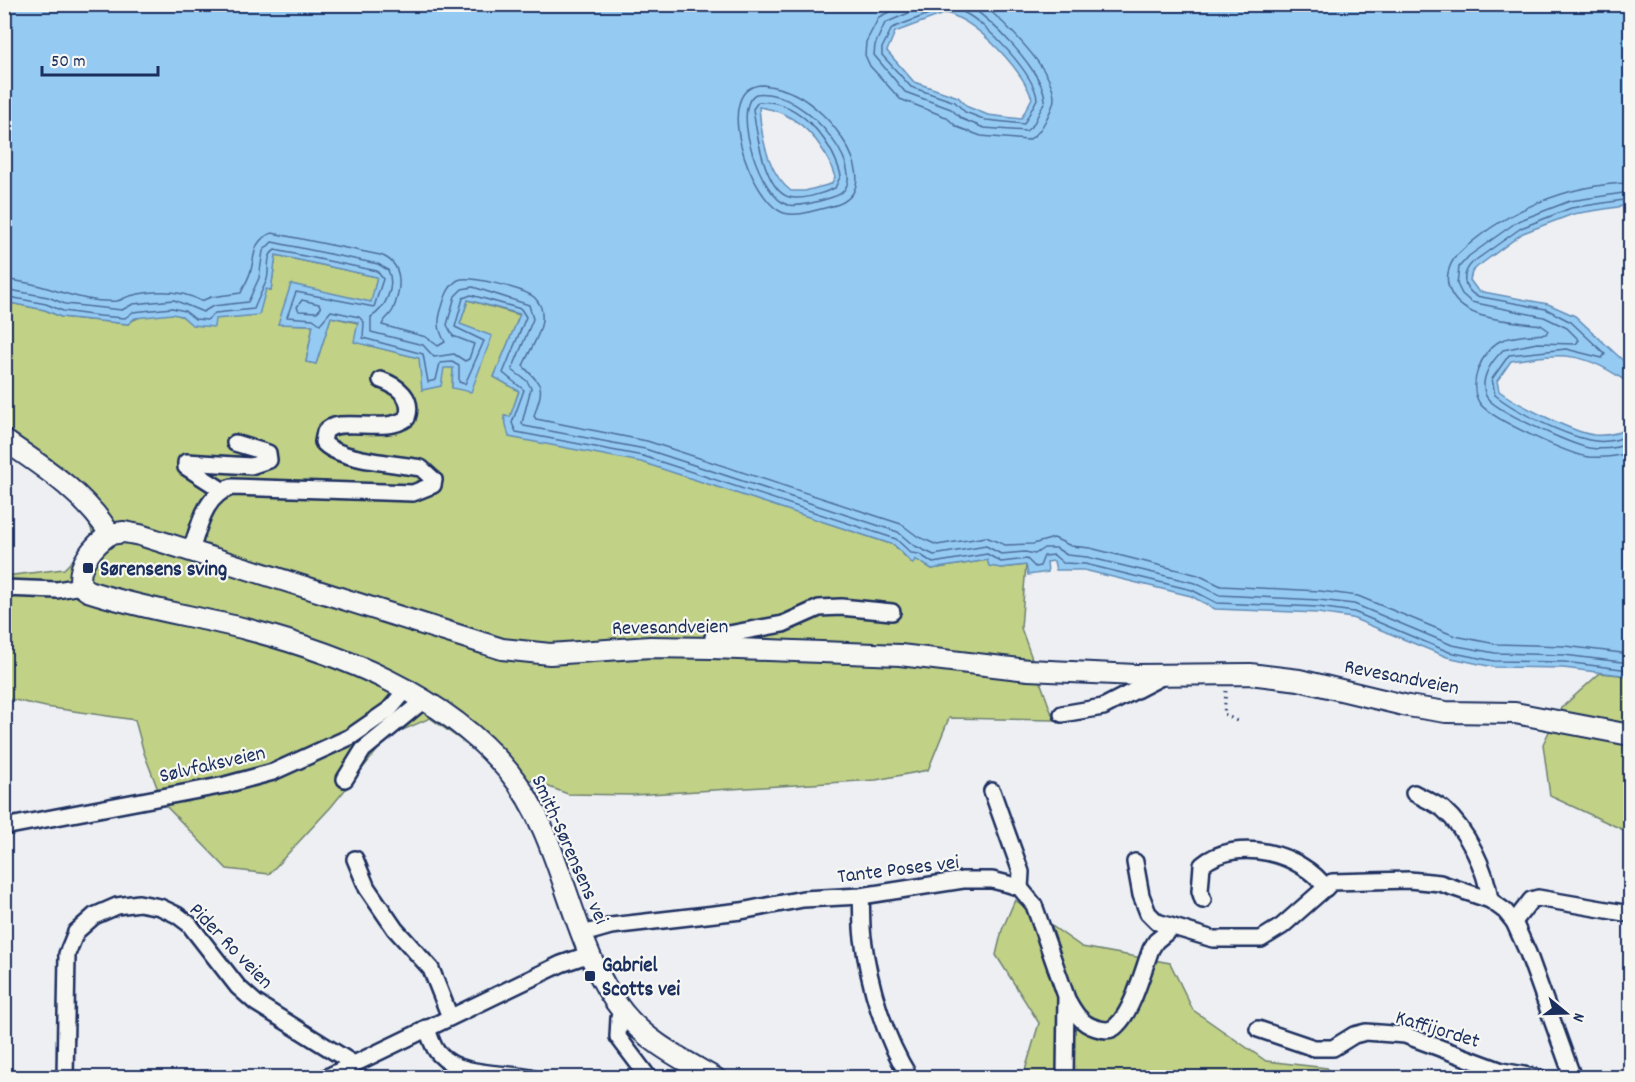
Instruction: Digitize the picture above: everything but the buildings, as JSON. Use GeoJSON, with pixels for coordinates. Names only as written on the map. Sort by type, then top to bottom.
{"type":"FeatureCollection","features":[{"type":"Feature","properties":{"kind":"main road"},"geometry":{"type":"LineString","coordinates":[[4,440],[78,494],[91,507],[110,534],[92,552],[80,570],[81,586]]}},
{"type":"Feature","properties":{"kind":"main road","name":"Revesandveien"},"geometry":{"type":"LineString","coordinates":[[110,534],[124,532],[140,535],[502,649],[550,654],[650,647],[712,648],[900,655],[1028,670],[1165,675],[1250,674],[1299,680],[1408,706],[1446,712],[1515,712],[1630,735]]}},
{"type":"Feature","properties":{"kind":"main road","name":"Smith-Sørensens vei"},"geometry":{"type":"LineString","coordinates":[[81,586],[100,595],[288,641],[375,674],[424,700],[479,741],[518,783],[568,892],[591,954],[623,1012],[663,1048],[715,1077]]}},
{"type":"Feature","properties":{"kind":"street"},"geometry":{"type":"LineString","coordinates":[[191,552],[207,506],[222,490],[232,487],[413,493],[429,489],[434,480],[421,468],[347,455],[328,448],[323,442],[325,432],[334,425],[390,426],[407,418],[408,403],[402,392],[394,384],[381,380]]}},
{"type":"Feature","properties":{"kind":"street"},"geometry":{"type":"LineString","coordinates":[[222,490],[194,474],[186,467],[186,462],[250,466],[269,460],[268,453],[235,443]]}},
{"type":"Feature","properties":{"kind":"street"},"geometry":{"type":"LineString","coordinates":[[4,588],[57,590],[81,586]]}},
{"type":"Feature","properties":{"kind":"street"},"geometry":{"type":"LineString","coordinates":[[712,648],[713,637],[783,624],[819,608],[841,607],[892,612]]}},
{"type":"Feature","properties":{"kind":"street","name":"Revesandveien"},"geometry":{"type":"LineString","coordinates":[[1062,714],[1103,707],[1165,675]]}},
{"type":"Feature","properties":{"kind":"street","name":"Sølvfaksveien"},"geometry":{"type":"LineString","coordinates":[[4,827],[225,785],[273,772],[350,737],[389,710],[406,690]]}},
{"type":"Feature","properties":{"kind":"street"},"geometry":{"type":"LineString","coordinates":[[345,779],[363,750],[424,700]]}},
{"type":"Feature","properties":{"kind":"street"},"geometry":{"type":"LineString","coordinates":[[992,790],[1021,872],[1020,888],[1034,905],[1066,996],[1075,1014],[1088,1025],[1105,1031],[1116,1027],[1126,1013],[1151,949],[1156,941],[1172,928]]}},
{"type":"Feature","properties":{"kind":"street"},"geometry":{"type":"LineString","coordinates":[[1414,794],[1443,810],[1459,827],[1488,885],[1490,900]]}},
{"type":"Feature","properties":{"kind":"street"},"geometry":{"type":"LineString","coordinates":[[1203,900],[1200,891],[1202,865],[1219,855],[1244,851],[1279,854],[1306,868],[1326,888]]}},
{"type":"Feature","properties":{"kind":"street"},"geometry":{"type":"LineString","coordinates":[[355,859],[367,888],[395,929],[431,969],[450,1017]]}},
{"type":"Feature","properties":{"kind":"street"},"geometry":{"type":"LineString","coordinates":[[1135,862],[1141,896],[1148,913],[1157,922],[1213,939],[1261,939],[1282,926],[1317,892],[1332,882],[1419,881],[1440,883],[1490,900],[1514,922],[1574,1077]]}},
{"type":"Feature","properties":{"kind":"street","name":"Tante Poses vei"},"geometry":{"type":"LineString","coordinates":[[583,934],[599,927],[634,922],[741,910],[803,899],[861,896],[963,880],[992,880],[1020,888]]}},
{"type":"Feature","properties":{"kind":"street"},"geometry":{"type":"LineString","coordinates":[[861,896],[863,939],[871,978],[894,1048],[910,1077]]}},
{"type":"Feature","properties":{"kind":"street"},"geometry":{"type":"LineString","coordinates":[[1514,922],[1531,900],[1538,898],[1630,914]]}},
{"type":"Feature","properties":{"kind":"street","name":"Pider Ro veien"},"geometry":{"type":"LineString","coordinates":[[65,1077],[67,954],[76,932],[94,916],[117,906],[139,903],[160,907],[177,915],[189,924],[238,987],[256,1003],[354,1064]]}},
{"type":"Feature","properties":{"kind":"street"},"geometry":{"type":"LineString","coordinates":[[325,1077],[561,964],[591,954]]}},
{"type":"Feature","properties":{"kind":"street"},"geometry":{"type":"LineString","coordinates":[[1065,1077],[1066,996]]}},
{"type":"Feature","properties":{"kind":"street"},"geometry":{"type":"LineString","coordinates":[[623,1012],[619,1018],[618,1037],[649,1077]]}},
{"type":"Feature","properties":{"kind":"street"},"geometry":{"type":"LineString","coordinates":[[426,1028],[439,1054],[453,1064],[465,1068],[531,1077]]}},
{"type":"Feature","properties":{"kind":"street","name":"Kaffijordet"},"geometry":{"type":"LineString","coordinates":[[1258,1029],[1314,1048],[1333,1048],[1354,1035],[1366,1032],[1405,1035],[1502,1071],[1540,1077]]}},
{"type":"Feature","properties":{"kind":"path"},"geometry":{"type":"LineString","coordinates":[[1227,674],[1224,714],[1237,722]]}},
{"type":"Feature","properties":{"kind":"green space"},"geometry":{"type":"Polygon","coordinates":[[[276,255],[377,277],[372,302],[278,324],[313,325],[306,362],[316,364],[331,317],[358,323],[355,342],[453,368],[452,388],[460,324],[468,300],[520,315],[494,377],[519,391],[510,418],[894,545],[912,563],[915,558],[932,569],[988,560],[1001,568],[1026,565],[1021,628],[1054,720],[949,718],[928,770],[876,780],[633,795],[568,794],[503,770],[430,718],[389,736],[331,807],[269,874],[227,869],[163,803],[144,753],[135,720],[46,707],[5,698],[5,576],[64,569],[94,539],[85,507],[5,452],[5,302],[45,310],[61,317],[128,324],[145,315],[168,313],[182,317],[193,325],[215,319],[267,289],[271,290],[276,255]]]}},
{"type":"Feature","properties":{"kind":"green space"},"geometry":{"type":"Polygon","coordinates":[[[1600,673],[1630,676],[1630,833],[1550,796],[1543,744],[1560,709],[1600,673]]]}},
{"type":"Feature","properties":{"kind":"green space"},"geometry":{"type":"Polygon","coordinates":[[[1015,900],[1082,947],[1170,963],[1193,1010],[1266,1061],[1327,1068],[1335,1077],[1023,1077],[1039,1023],[996,955],[1002,930],[1015,900]]]}},
{"type":"Feature","properties":{"kind":"water"},"geometry":{"type":"Polygon","coordinates":[[[5,4],[1630,5],[1630,205],[1573,214],[1523,233],[1477,267],[1472,272],[1470,280],[1478,291],[1548,304],[1575,316],[1630,367],[1630,384],[1614,373],[1587,360],[1546,356],[1511,361],[1497,381],[1499,391],[1531,410],[1573,429],[1594,435],[1604,435],[1617,433],[1630,427],[1630,676],[1563,668],[1493,667],[1447,657],[1352,618],[1318,613],[1215,609],[1191,596],[1084,570],[1056,570],[1054,561],[1047,562],[1048,572],[1028,575],[1026,565],[1001,568],[989,566],[987,560],[932,569],[915,559],[913,564],[894,545],[641,462],[509,437],[504,416],[510,417],[519,391],[494,377],[520,314],[468,300],[460,324],[492,336],[471,392],[452,388],[453,368],[444,368],[441,386],[422,390],[419,358],[354,342],[358,322],[331,317],[316,364],[306,362],[313,325],[278,324],[291,284],[371,302],[377,277],[276,255],[271,290],[266,289],[259,315],[215,319],[214,327],[192,325],[182,316],[172,314],[135,318],[128,324],[61,317],[45,310],[5,302],[5,4]],[[946,13],[895,32],[887,51],[914,82],[958,97],[968,107],[988,115],[1021,119],[1032,98],[1018,73],[984,36],[958,18],[946,13]],[[759,107],[767,153],[776,174],[783,183],[791,191],[805,191],[831,184],[835,177],[830,164],[816,140],[807,130],[785,115],[759,107]]]}},
{"type":"Feature","properties":{"kind":"place","name":"Sørensens sving"},"geometry":{"type":"Point","coordinates":[88,568]}},
{"type":"Feature","properties":{"kind":"place","name":"Gabriel Scotts vei"},"geometry":{"type":"Point","coordinates":[590,976]}}]}
